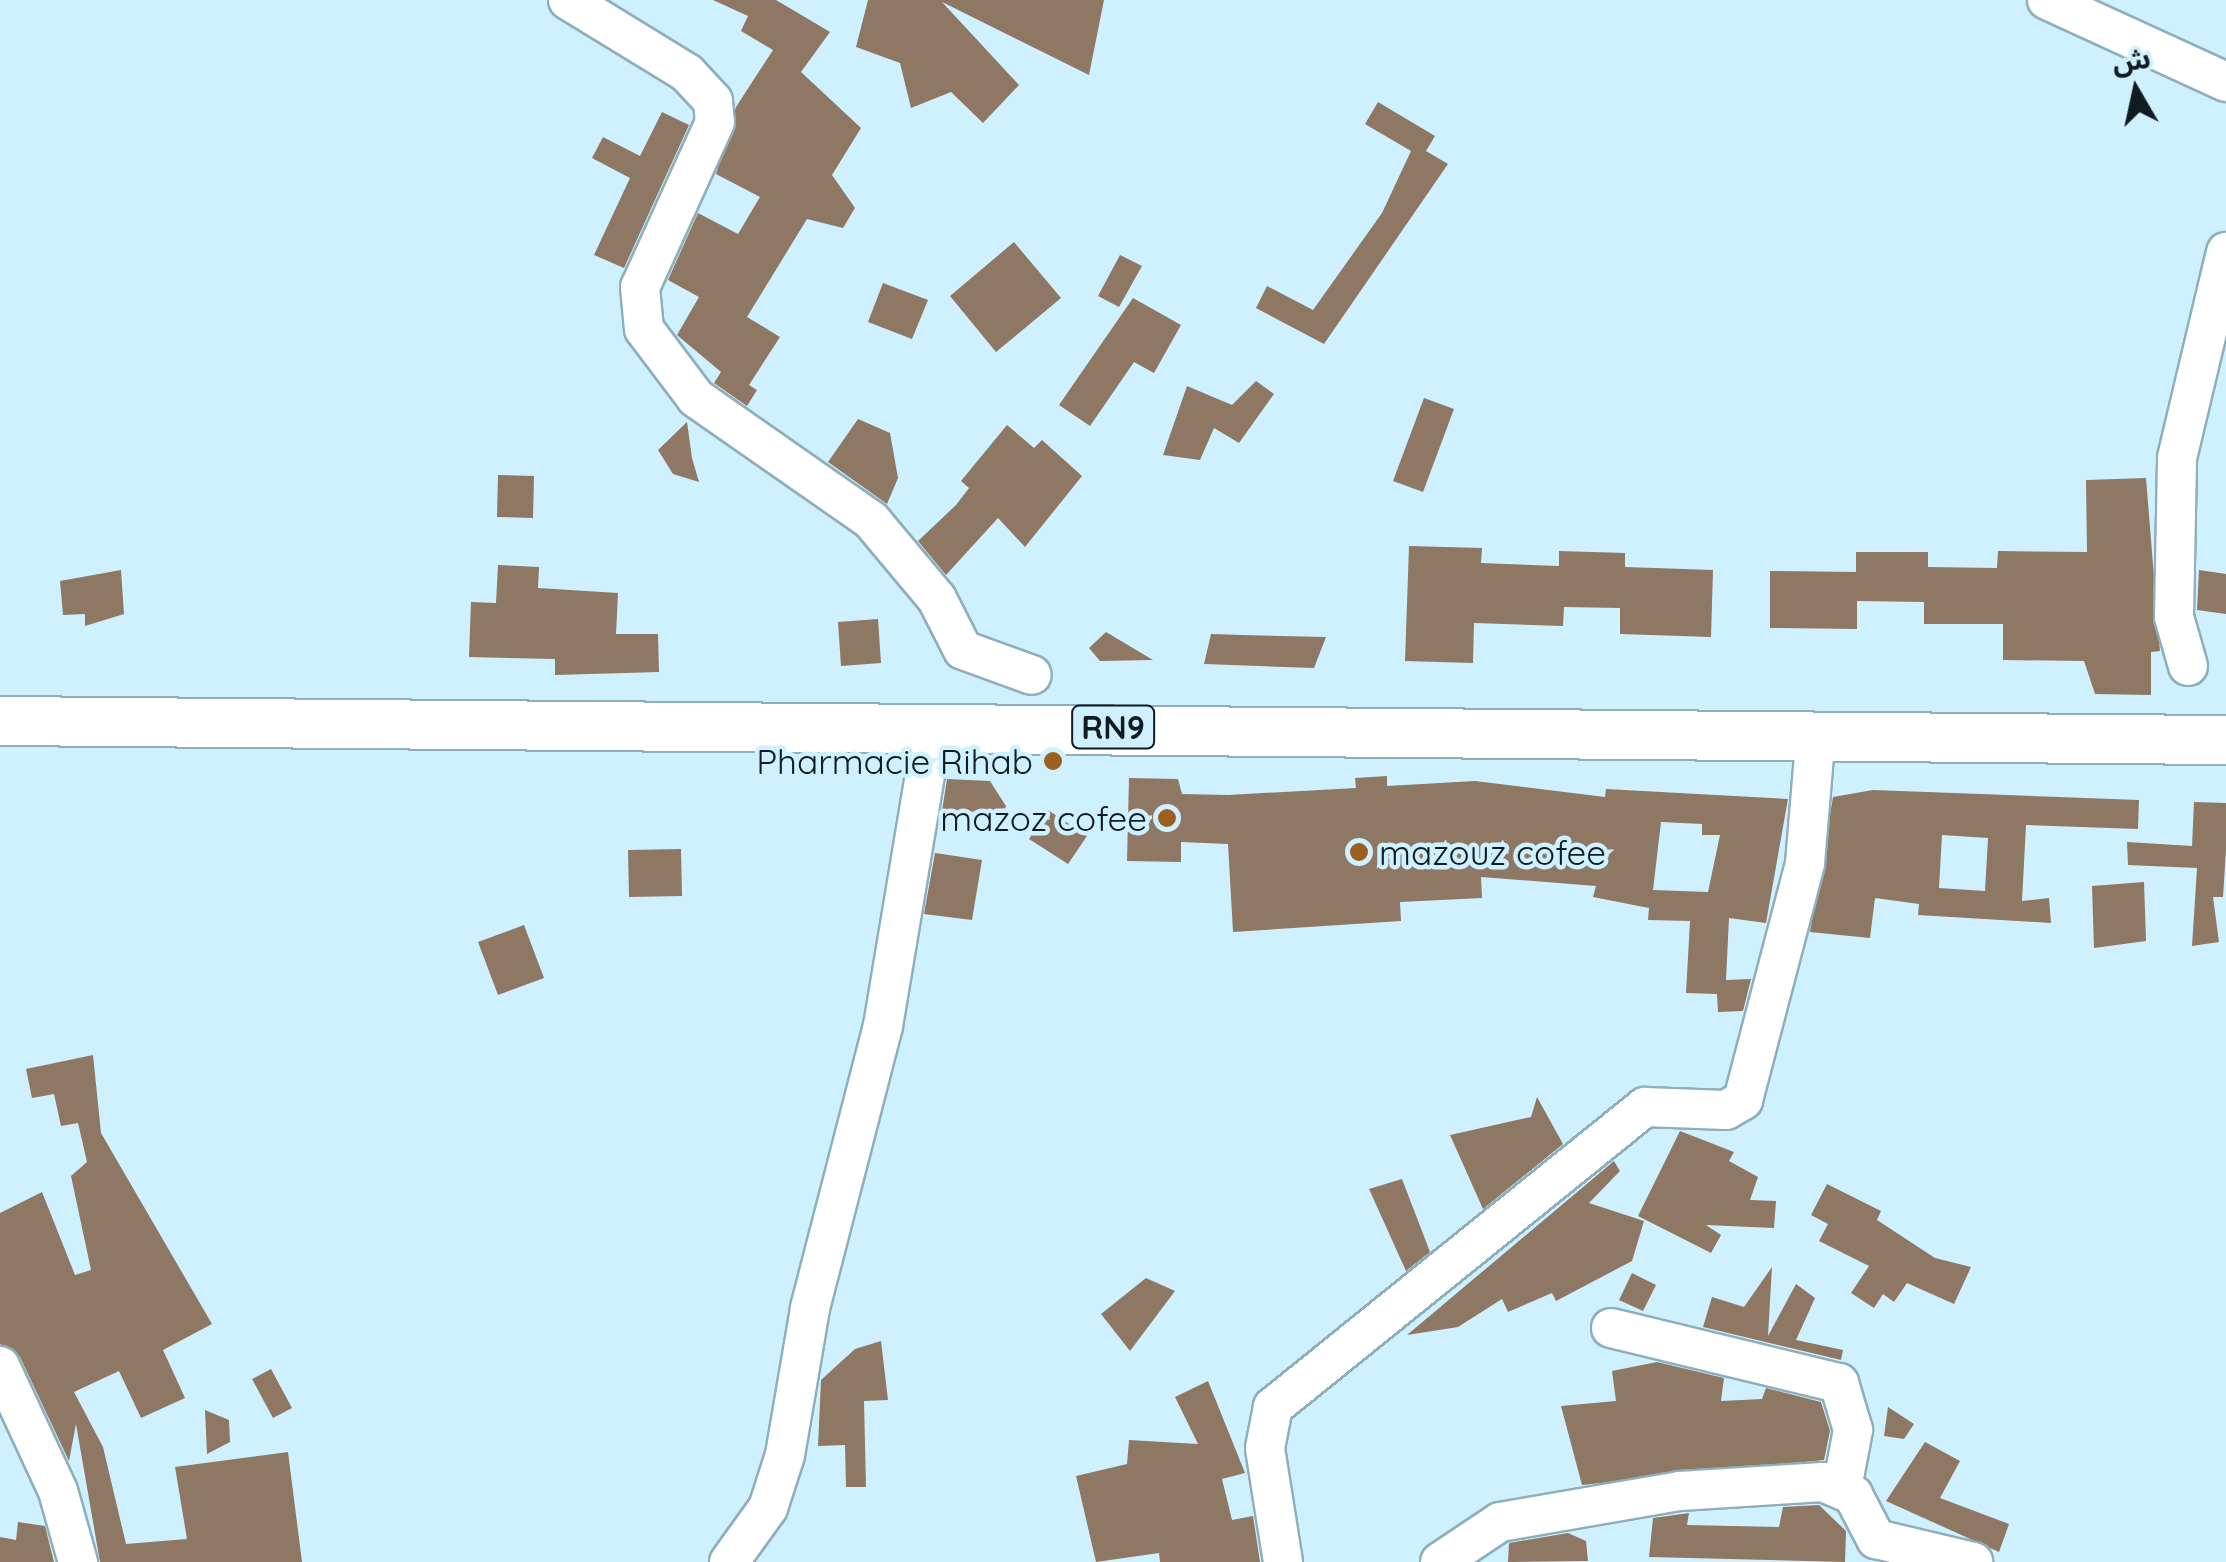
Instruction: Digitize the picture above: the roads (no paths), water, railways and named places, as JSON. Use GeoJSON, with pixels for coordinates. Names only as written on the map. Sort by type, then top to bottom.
{"type":"FeatureCollection","features":[{"type":"Feature","properties":{"kind":"main road","name":"RN9"},"geometry":{"type":"LineString","coordinates":[[0,721],[1816,732],[2226,740]]}},
{"type":"Feature","properties":{"kind":"street"},"geometry":{"type":"LineString","coordinates":[[568,0],[687,73],[712,100],[715,122],[640,287],[644,329],[696,398],[871,520],[937,599],[963,650],[1032,675]]}},
{"type":"Feature","properties":{"kind":"street"},"geometry":{"type":"LineString","coordinates":[[2047,0],[2226,82]]}},
{"type":"Feature","properties":{"kind":"street"},"geometry":{"type":"LineString","coordinates":[[2188,666],[2174,617],[2177,458],[2226,252]]}},
{"type":"Feature","properties":{"kind":"street"},"geometry":{"type":"LineString","coordinates":[[728,1562],[768,1508],[785,1455],[810,1308],[883,1026],[933,726]]}},
{"type":"Feature","properties":{"kind":"street"},"geometry":{"type":"LineString","coordinates":[[1283,1562],[1264,1431],[1273,1407],[1645,1108],[1726,1110],[1743,1100],[1805,863],[1816,732]]}},
{"type":"Feature","properties":{"kind":"street"},"geometry":{"type":"LineString","coordinates":[[1610,1328],[1839,1383],[1853,1430],[1842,1488],[1876,1539],[1973,1562]]}},
{"type":"Feature","properties":{"kind":"street"},"geometry":{"type":"LineString","coordinates":[[0,1366],[62,1500],[78,1562]]}},
{"type":"Feature","properties":{"kind":"street"},"geometry":{"type":"LineString","coordinates":[[1440,1562],[1500,1522],[1592,1504],[1698,1490],[1842,1488]]}},
{"type":"Feature","properties":{"kind":"place","name":"Pharmacie Rihab"},"geometry":{"type":"Point","coordinates":[1053,761]}},
{"type":"Feature","properties":{"kind":"place","name":"mazoz cofee"},"geometry":{"type":"Point","coordinates":[1167,818]}},
{"type":"Feature","properties":{"kind":"place","name":"mazouz cofee"},"geometry":{"type":"Point","coordinates":[1359,852]}}]}
